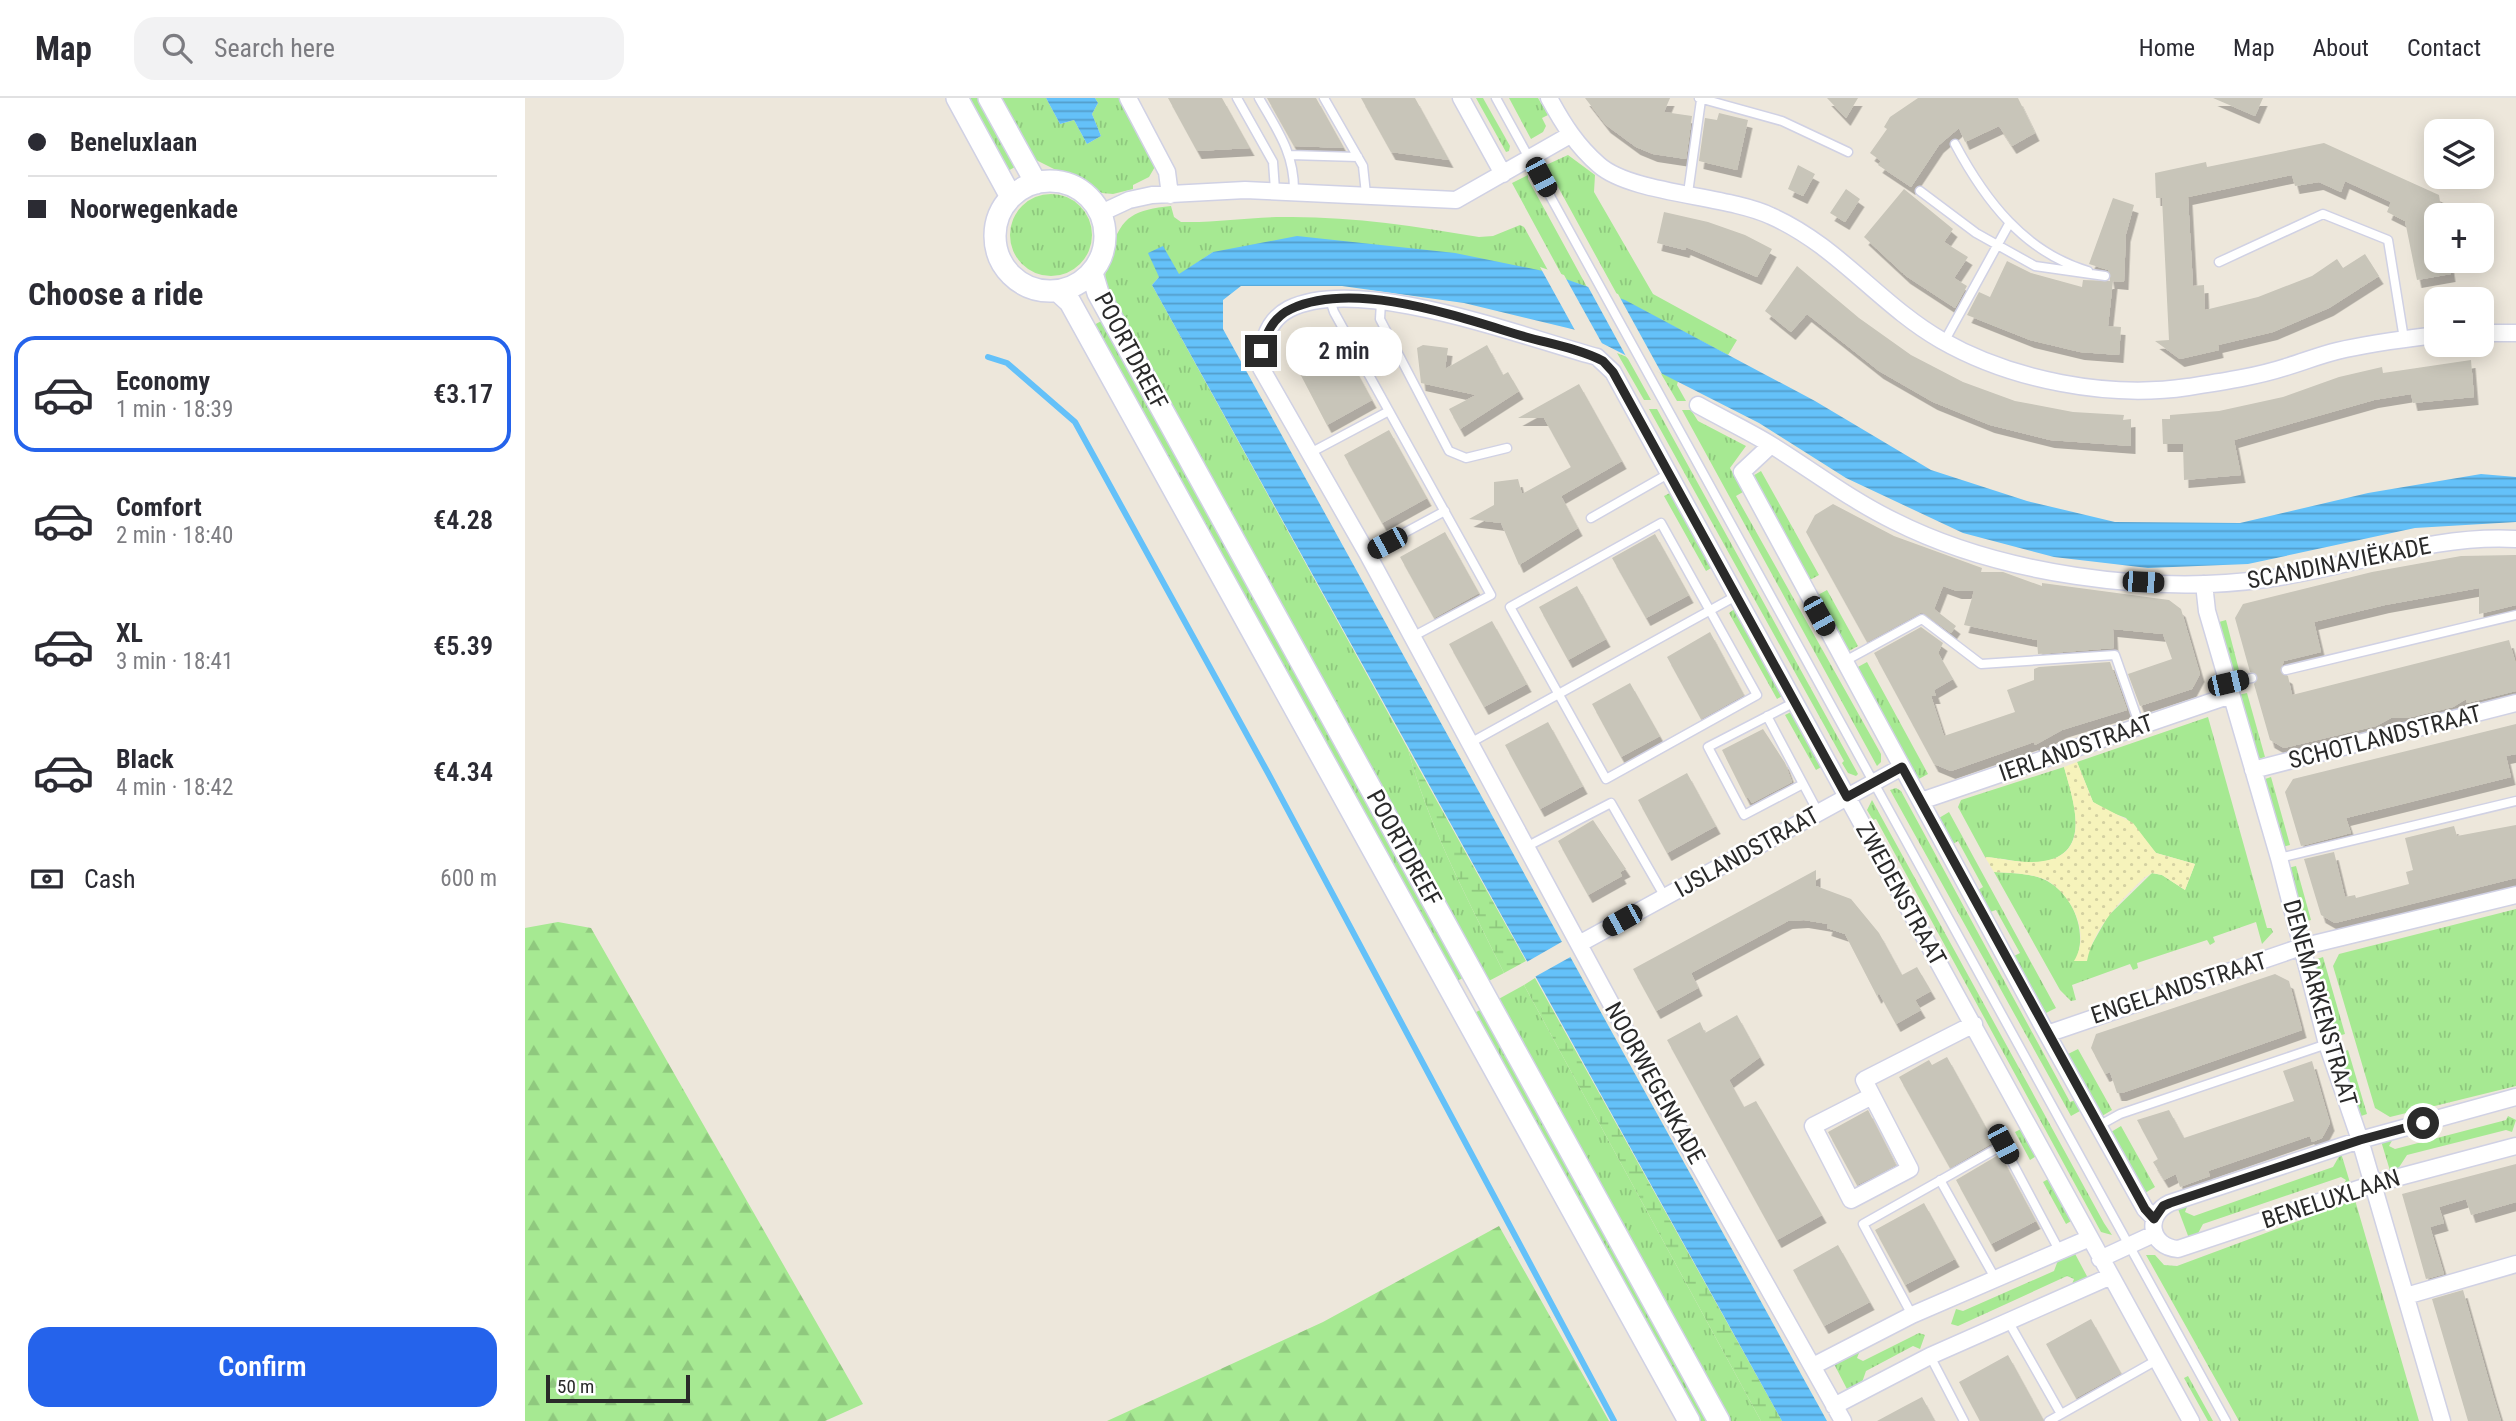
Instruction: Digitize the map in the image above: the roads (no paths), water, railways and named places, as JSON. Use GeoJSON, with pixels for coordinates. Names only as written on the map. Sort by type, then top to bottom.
{"type":"FeatureCollection","features":[{"type":"Feature","properties":{"kind":"main road"},"geometry":{"type":"LineString","coordinates":[[957,98],[1011,197]]}},
{"type":"Feature","properties":{"kind":"main road"},"geometry":{"type":"LineString","coordinates":[[989,98],[1036,183]]}},
{"type":"Feature","properties":{"kind":"main road"},"geometry":{"type":"LineString","coordinates":[[1051,180],[1081,189],[1101,213],[1105,244],[1092,273],[1071,288],[1046,291],[1023,284],[999,258],[995,232],[1003,207],[1011,197],[1036,183],[1051,180]]}},
{"type":"Feature","properties":{"kind":"main road","name":"POORTDREEF"},"geometry":{"type":"LineString","coordinates":[[1092,273],[1098,293],[1719,1421]]}},
{"type":"Feature","properties":{"kind":"main road","name":"POORTDREEF"},"geometry":{"type":"LineString","coordinates":[[1058,291],[1070,302],[1689,1421]]}},
{"type":"Feature","properties":{"kind":"street"},"geometry":{"type":"LineString","coordinates":[[1128,98],[1167,172],[1170,195]]}},
{"type":"Feature","properties":{"kind":"street"},"geometry":{"type":"LineString","coordinates":[[1461,98],[1503,174]]}},
{"type":"Feature","properties":{"kind":"street"},"geometry":{"type":"LineString","coordinates":[[1549,98],[1570,135],[1601,167],[1642,184],[1733,202],[1771,215],[1837,257],[1902,316],[1944,342],[2004,367],[2072,385],[2146,390],[2220,381],[2283,368],[2336,351],[2424,336]]}},
{"type":"Feature","properties":{"kind":"street"},"geometry":{"type":"LineString","coordinates":[[1101,213],[1129,200],[1170,195],[1275,190],[1456,200],[1570,135]]}},
{"type":"Feature","properties":{"kind":"street","name":"NOORWEGENKADE"},"geometry":{"type":"LineString","coordinates":[[1603,361],[1449,315],[1381,302],[1330,300],[1289,309],[1275,320],[1266,334],[1261,351],[1262,368],[1367,553],[1687,1144],[1843,1421]]}},
{"type":"Feature","properties":{"kind":"street"},"geometry":{"type":"LineString","coordinates":[[2494,333],[2516,333]]}},
{"type":"Feature","properties":{"kind":"street","name":"ZWEDENSTRAAT"},"geometry":{"type":"LineString","coordinates":[[1603,361],[1613,372],[1797,701],[2109,1277],[2191,1421]]}},
{"type":"Feature","properties":{"kind":"street","name":"SCANDINAVIËKADE"},"geometry":{"type":"LineString","coordinates":[[1699,405],[1771,445],[1877,513],[1959,547],[2083,576],[2204,584],[2267,579],[2427,544],[2516,539]]}},
{"type":"Feature","properties":{"kind":"street"},"geometry":{"type":"LineString","coordinates":[[1771,445],[1742,472],[2154,1226]]}},
{"type":"Feature","properties":{"kind":"street","name":"DENEMARKENSTRAAT"},"geometry":{"type":"LineString","coordinates":[[2204,584],[2207,611],[2280,858],[2327,1044],[2360,1140],[2442,1421]]}},
{"type":"Feature","properties":{"kind":"street","name":"IERLANDSTRAAT"},"geometry":{"type":"LineString","coordinates":[[1921,801],[2140,726],[2230,689]]}},
{"type":"Feature","properties":{"kind":"street","name":"SCHOTLANDSTRAAT"},"geometry":{"type":"LineString","coordinates":[[2253,770],[2516,704]]}},
{"type":"Feature","properties":{"kind":"street","name":"IJSLANDSTRAAT"},"geometry":{"type":"LineString","coordinates":[[1579,944],[1902,767]]}},
{"type":"Feature","properties":{"kind":"street","name":"ENGELANDSTRAAT"},"geometry":{"type":"LineString","coordinates":[[2047,1034],[2301,947],[2516,895]]}},
{"type":"Feature","properties":{"kind":"street"},"geometry":{"type":"LineString","coordinates":[[1872,1096],[1813,1126],[1851,1200],[1910,1169],[1864,1080],[1974,1024]]}},
{"type":"Feature","properties":{"kind":"street","name":"BENELUXLAAN"},"geometry":{"type":"LineString","coordinates":[[2100,1259],[2154,1226],[2163,1206],[2170,1203],[2360,1140],[2516,1097]]}},
{"type":"Feature","properties":{"kind":"street","name":"BENELUXLAAN"},"geometry":{"type":"LineString","coordinates":[[2154,1226],[2164,1246],[2178,1249],[2373,1184],[2516,1146]]}},
{"type":"Feature","properties":{"kind":"street"},"geometry":{"type":"LineString","coordinates":[[1813,1366],[1912,1315],[2090,1238]]}},
{"type":"Feature","properties":{"kind":"street"},"geometry":{"type":"LineString","coordinates":[[2406,1296],[2516,1264]]}},
{"type":"Feature","properties":{"kind":"street"},"geometry":{"type":"LineString","coordinates":[[1834,1406],[1930,1356],[2109,1277]]}},
{"type":"Feature","properties":{"kind":"lane"},"geometry":{"type":"LineString","coordinates":[[1237,98],[1273,162],[1275,190]]}},
{"type":"Feature","properties":{"kind":"lane"},"geometry":{"type":"LineString","coordinates":[[1259,98],[1290,155],[1294,167],[1294,190]]}},
{"type":"Feature","properties":{"kind":"lane"},"geometry":{"type":"LineString","coordinates":[[1324,98],[1363,166],[1366,194]]}},
{"type":"Feature","properties":{"kind":"lane"},"geometry":{"type":"LineString","coordinates":[[1496,98],[2226,1421]]}},
{"type":"Feature","properties":{"kind":"lane"},"geometry":{"type":"LineString","coordinates":[[1688,193],[1700,99],[1782,121],[1848,152]]}},
{"type":"Feature","properties":{"kind":"lane"},"geometry":{"type":"LineString","coordinates":[[1920,191],[1997,246],[2035,265],[2105,276],[2079,268],[2039,248],[2009,224],[1975,180],[1955,144]]}},
{"type":"Feature","properties":{"kind":"lane"},"geometry":{"type":"LineString","coordinates":[[1290,155],[1358,157]]}},
{"type":"Feature","properties":{"kind":"lane"},"geometry":{"type":"LineString","coordinates":[[2219,262],[2323,214],[2388,240],[2404,339]]}},
{"type":"Feature","properties":{"kind":"lane"},"geometry":{"type":"LineString","coordinates":[[1944,342],[2009,224]]}},
{"type":"Feature","properties":{"kind":"lane"},"geometry":{"type":"LineString","coordinates":[[1330,300],[1334,312],[1491,594],[1412,637]]}},
{"type":"Feature","properties":{"kind":"lane"},"geometry":{"type":"LineString","coordinates":[[1381,302],[1380,319],[1449,451],[1466,458],[1507,448]]}},
{"type":"Feature","properties":{"kind":"lane"},"geometry":{"type":"LineString","coordinates":[[1310,453],[1389,411]]}},
{"type":"Feature","properties":{"kind":"lane"},"geometry":{"type":"LineString","coordinates":[[1591,518],[1668,474]]}},
{"type":"Feature","properties":{"kind":"lane"},"geometry":{"type":"LineString","coordinates":[[1367,553],[1445,511]]}},
{"type":"Feature","properties":{"kind":"lane"},"geometry":{"type":"LineString","coordinates":[[1661,523],[1710,611],[1757,695],[1606,779],[1510,607],[1661,523]]}},
{"type":"Feature","properties":{"kind":"lane"},"geometry":{"type":"LineString","coordinates":[[1470,743],[1736,596]]}},
{"type":"Feature","properties":{"kind":"lane"},"geometry":{"type":"LineString","coordinates":[[2286,670],[2516,615]]}},
{"type":"Feature","properties":{"kind":"lane"},"geometry":{"type":"LineString","coordinates":[[1845,661],[1922,619],[1981,664],[2115,655],[2140,726]]}},
{"type":"Feature","properties":{"kind":"lane"},"geometry":{"type":"LineString","coordinates":[[2230,689],[2252,678]]}},
{"type":"Feature","properties":{"kind":"lane","name":"IJSLANDSTRAAT"},"geometry":{"type":"LineString","coordinates":[[1797,701],[1708,747],[1744,815],[1803,784]]}},
{"type":"Feature","properties":{"kind":"lane"},"geometry":{"type":"LineString","coordinates":[[1767,716],[1818,812]]}},
{"type":"Feature","properties":{"kind":"lane"},"geometry":{"type":"LineString","coordinates":[[2280,858],[2516,801]]}},
{"type":"Feature","properties":{"kind":"lane","name":"IJSLANDSTRAAT"},"geometry":{"type":"LineString","coordinates":[[1526,847],[1611,803],[1665,897]]}},
{"type":"Feature","properties":{"kind":"lane"},"geometry":{"type":"LineString","coordinates":[[2100,1125],[2120,1114],[2327,1044]]}},
{"type":"Feature","properties":{"kind":"lane"},"geometry":{"type":"LineString","coordinates":[[1912,1315],[1863,1224],[2003,1144],[2059,1250]]}},
{"type":"Feature","properties":{"kind":"lane"},"geometry":{"type":"LineString","coordinates":[[1940,1180],[1995,1278]]}},
{"type":"Feature","properties":{"kind":"lane"},"geometry":{"type":"LineString","coordinates":[[2008,1321],[2061,1414]]}},
{"type":"Feature","properties":{"kind":"lane"},"geometry":{"type":"LineString","coordinates":[[1930,1356],[1964,1421]]}},
{"type":"Feature","properties":{"kind":"lane"},"geometry":{"type":"LineString","coordinates":[[2049,1421],[2157,1360]]}},
{"type":"Feature","properties":{"kind":"water"},"geometry":{"type":"Polygon","coordinates":[[[1046,98],[1095,98],[1098,103],[1092,114],[1101,136],[1087,144],[1074,120],[1060,124],[1046,98]]]}},
{"type":"Feature","properties":{"kind":"water"},"geometry":{"type":"Polygon","coordinates":[[[1297,236],[1455,253],[1543,271],[1625,300],[1815,401],[1931,470],[2027,501],[2115,522],[2240,523],[2368,493],[2481,474],[2516,477],[2516,522],[2415,528],[2248,564],[2148,568],[2054,557],[1963,533],[1846,478],[1759,423],[1576,330],[1464,303],[1342,286],[1241,286],[1223,300],[1223,329],[1827,1421],[1782,1421],[1152,285],[1159,277],[1148,253],[1163,246],[1179,274],[1213,252],[1297,236]]]}},
{"type":"Feature","properties":{"kind":"waterway"},"geometry":{"type":"LineString","coordinates":[[988,357],[1007,363],[1075,422],[1268,773],[1614,1421]]}}]}
